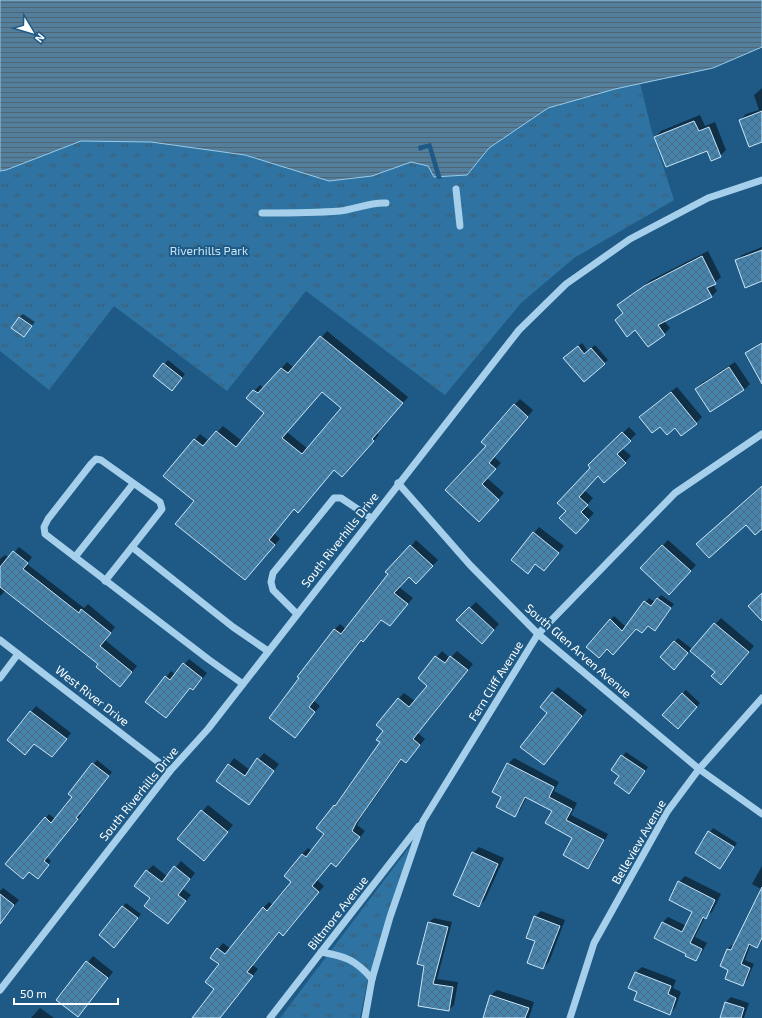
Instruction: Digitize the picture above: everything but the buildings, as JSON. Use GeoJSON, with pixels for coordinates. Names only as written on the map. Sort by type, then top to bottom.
{"type":"FeatureCollection","features":[{"type":"Feature","properties":{"kind":"street","name":"South Riverhills Drive"},"geometry":{"type":"LineString","coordinates":[[0,990],[170,771],[208,729],[398,483],[519,330],[566,284],[630,239],[708,198],[762,180]]}},
{"type":"Feature","properties":{"kind":"street"},"geometry":{"type":"LineString","coordinates":[[456,188],[460,226]]}},
{"type":"Feature","properties":{"kind":"street"},"geometry":{"type":"LineString","coordinates":[[262,213],[327,212],[358,209],[379,203],[386,204]]}},
{"type":"Feature","properties":{"kind":"street","name":"Fern Cliff Avenue"},"geometry":{"type":"LineString","coordinates":[[365,1018],[372,979],[390,917],[423,821],[538,634],[675,493],[762,434]]}},
{"type":"Feature","properties":{"kind":"street"},"geometry":{"type":"LineString","coordinates":[[105,581],[162,509],[160,502],[101,460],[96,460],[91,464],[44,527],[45,534],[105,581],[243,684]]}},
{"type":"Feature","properties":{"kind":"street","name":"South Glen Arven Avenue"},"geometry":{"type":"LineString","coordinates":[[398,483],[470,565],[538,634],[699,769],[762,814]]}},
{"type":"Feature","properties":{"kind":"street"},"geometry":{"type":"LineString","coordinates":[[75,557],[133,484]]}},
{"type":"Feature","properties":{"kind":"street"},"geometry":{"type":"LineString","coordinates":[[297,614],[273,590],[271,582],[273,573],[334,498],[341,498],[371,518]]}},
{"type":"Feature","properties":{"kind":"street"},"geometry":{"type":"LineString","coordinates":[[132,548],[233,627],[268,651]]}},
{"type":"Feature","properties":{"kind":"street","name":"West River Drive"},"geometry":{"type":"LineString","coordinates":[[0,640],[170,771]]}},
{"type":"Feature","properties":{"kind":"street"},"geometry":{"type":"LineString","coordinates":[[0,678],[18,654]]}},
{"type":"Feature","properties":{"kind":"street","name":"Belleview Avenue"},"geometry":{"type":"LineString","coordinates":[[570,1018],[594,944],[667,812],[699,769],[762,698]]}},
{"type":"Feature","properties":{"kind":"street","name":"Biltmore Avenue"},"geometry":{"type":"LineString","coordinates":[[270,1018],[423,821]]}},
{"type":"Feature","properties":{"kind":"street"},"geometry":{"type":"LineString","coordinates":[[321,952],[342,955],[361,965],[372,979]]}},
{"type":"Feature","properties":{"kind":"green space","name":"Riverhills Park"},"geometry":{"type":"Polygon","coordinates":[[[640,83],[652,132],[674,200],[574,258],[521,303],[445,395],[306,291],[227,391],[114,306],[49,390],[0,351],[0,171],[81,141],[151,142],[245,155],[329,181],[372,176],[411,162],[467,175],[489,148],[548,108],[640,83]]]}},
{"type":"Feature","properties":{"kind":"green space"},"geometry":{"type":"Polygon","coordinates":[[[410,846],[367,983],[360,1018],[280,1018],[410,846]]]}},
{"type":"Feature","properties":{"kind":"shaded area"},"geometry":{"type":"Polygon","coordinates":[[[0,0],[762,0],[762,47],[713,68],[615,89],[548,108],[489,148],[467,175],[434,177],[428,166],[411,162],[372,176],[329,181],[245,155],[151,142],[81,141],[0,171],[0,0]]]}},
{"type":"Feature","properties":{"kind":"pier"},"geometry":{"type":"Polygon","coordinates":[[[431,143],[442,179],[437,179],[428,148],[419,151],[418,146],[431,143]]]}}]}
